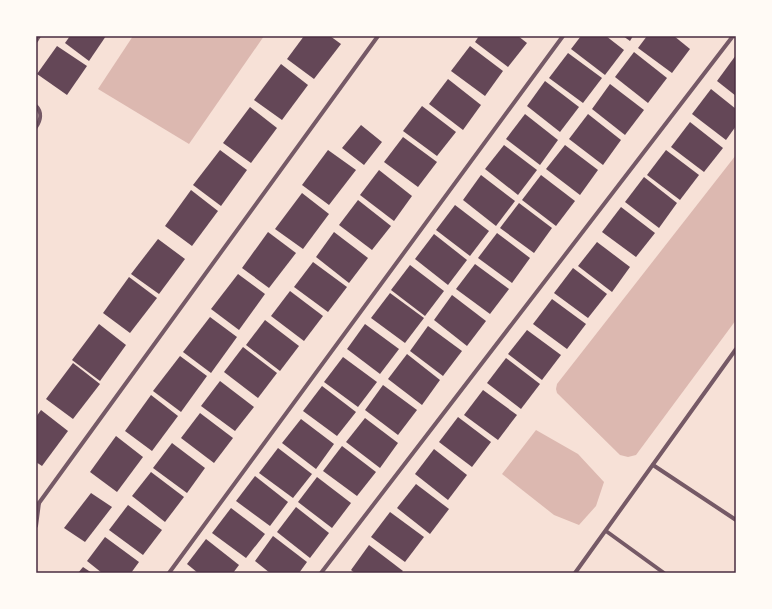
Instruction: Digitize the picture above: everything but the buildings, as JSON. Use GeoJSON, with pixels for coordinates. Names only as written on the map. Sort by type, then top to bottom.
{"type":"FeatureCollection","features":[{"type":"Feature","properties":{"kind":"street"},"geometry":{"type":"LineString","coordinates":[[36,41],[39,36]]}},
{"type":"Feature","properties":{"kind":"street"},"geometry":{"type":"LineString","coordinates":[[36,526],[38,505],[378,36]]}},
{"type":"Feature","properties":{"kind":"street"},"geometry":{"type":"LineString","coordinates":[[169,573],[563,36]]}},
{"type":"Feature","properties":{"kind":"street"},"geometry":{"type":"LineString","coordinates":[[321,573],[732,36]]}},
{"type":"Feature","properties":{"kind":"street"},"geometry":{"type":"LineString","coordinates":[[36,106],[41,113],[36,127]]}},
{"type":"Feature","properties":{"kind":"street"},"geometry":{"type":"LineString","coordinates":[[575,573],[736,349]]}},
{"type":"Feature","properties":{"kind":"street"},"geometry":{"type":"LineString","coordinates":[[653,465],[736,520]]}},
{"type":"Feature","properties":{"kind":"street"},"geometry":{"type":"LineString","coordinates":[[606,531],[664,573]]}},
{"type":"Feature","properties":{"kind":"shaded area"},"geometry":{"type":"Polygon","coordinates":[[[133,36],[264,36],[189,144],[98,89],[133,36]]]}},
{"type":"Feature","properties":{"kind":"shaded area"},"geometry":{"type":"Polygon","coordinates":[[[736,155],[736,320],[636,455],[628,457],[620,455],[557,393],[557,384],[736,155]]]}},
{"type":"Feature","properties":{"kind":"shaded area"},"geometry":{"type":"Polygon","coordinates":[[[536,430],[578,454],[604,482],[596,506],[579,525],[554,515],[502,474],[536,430]]]}}]}
